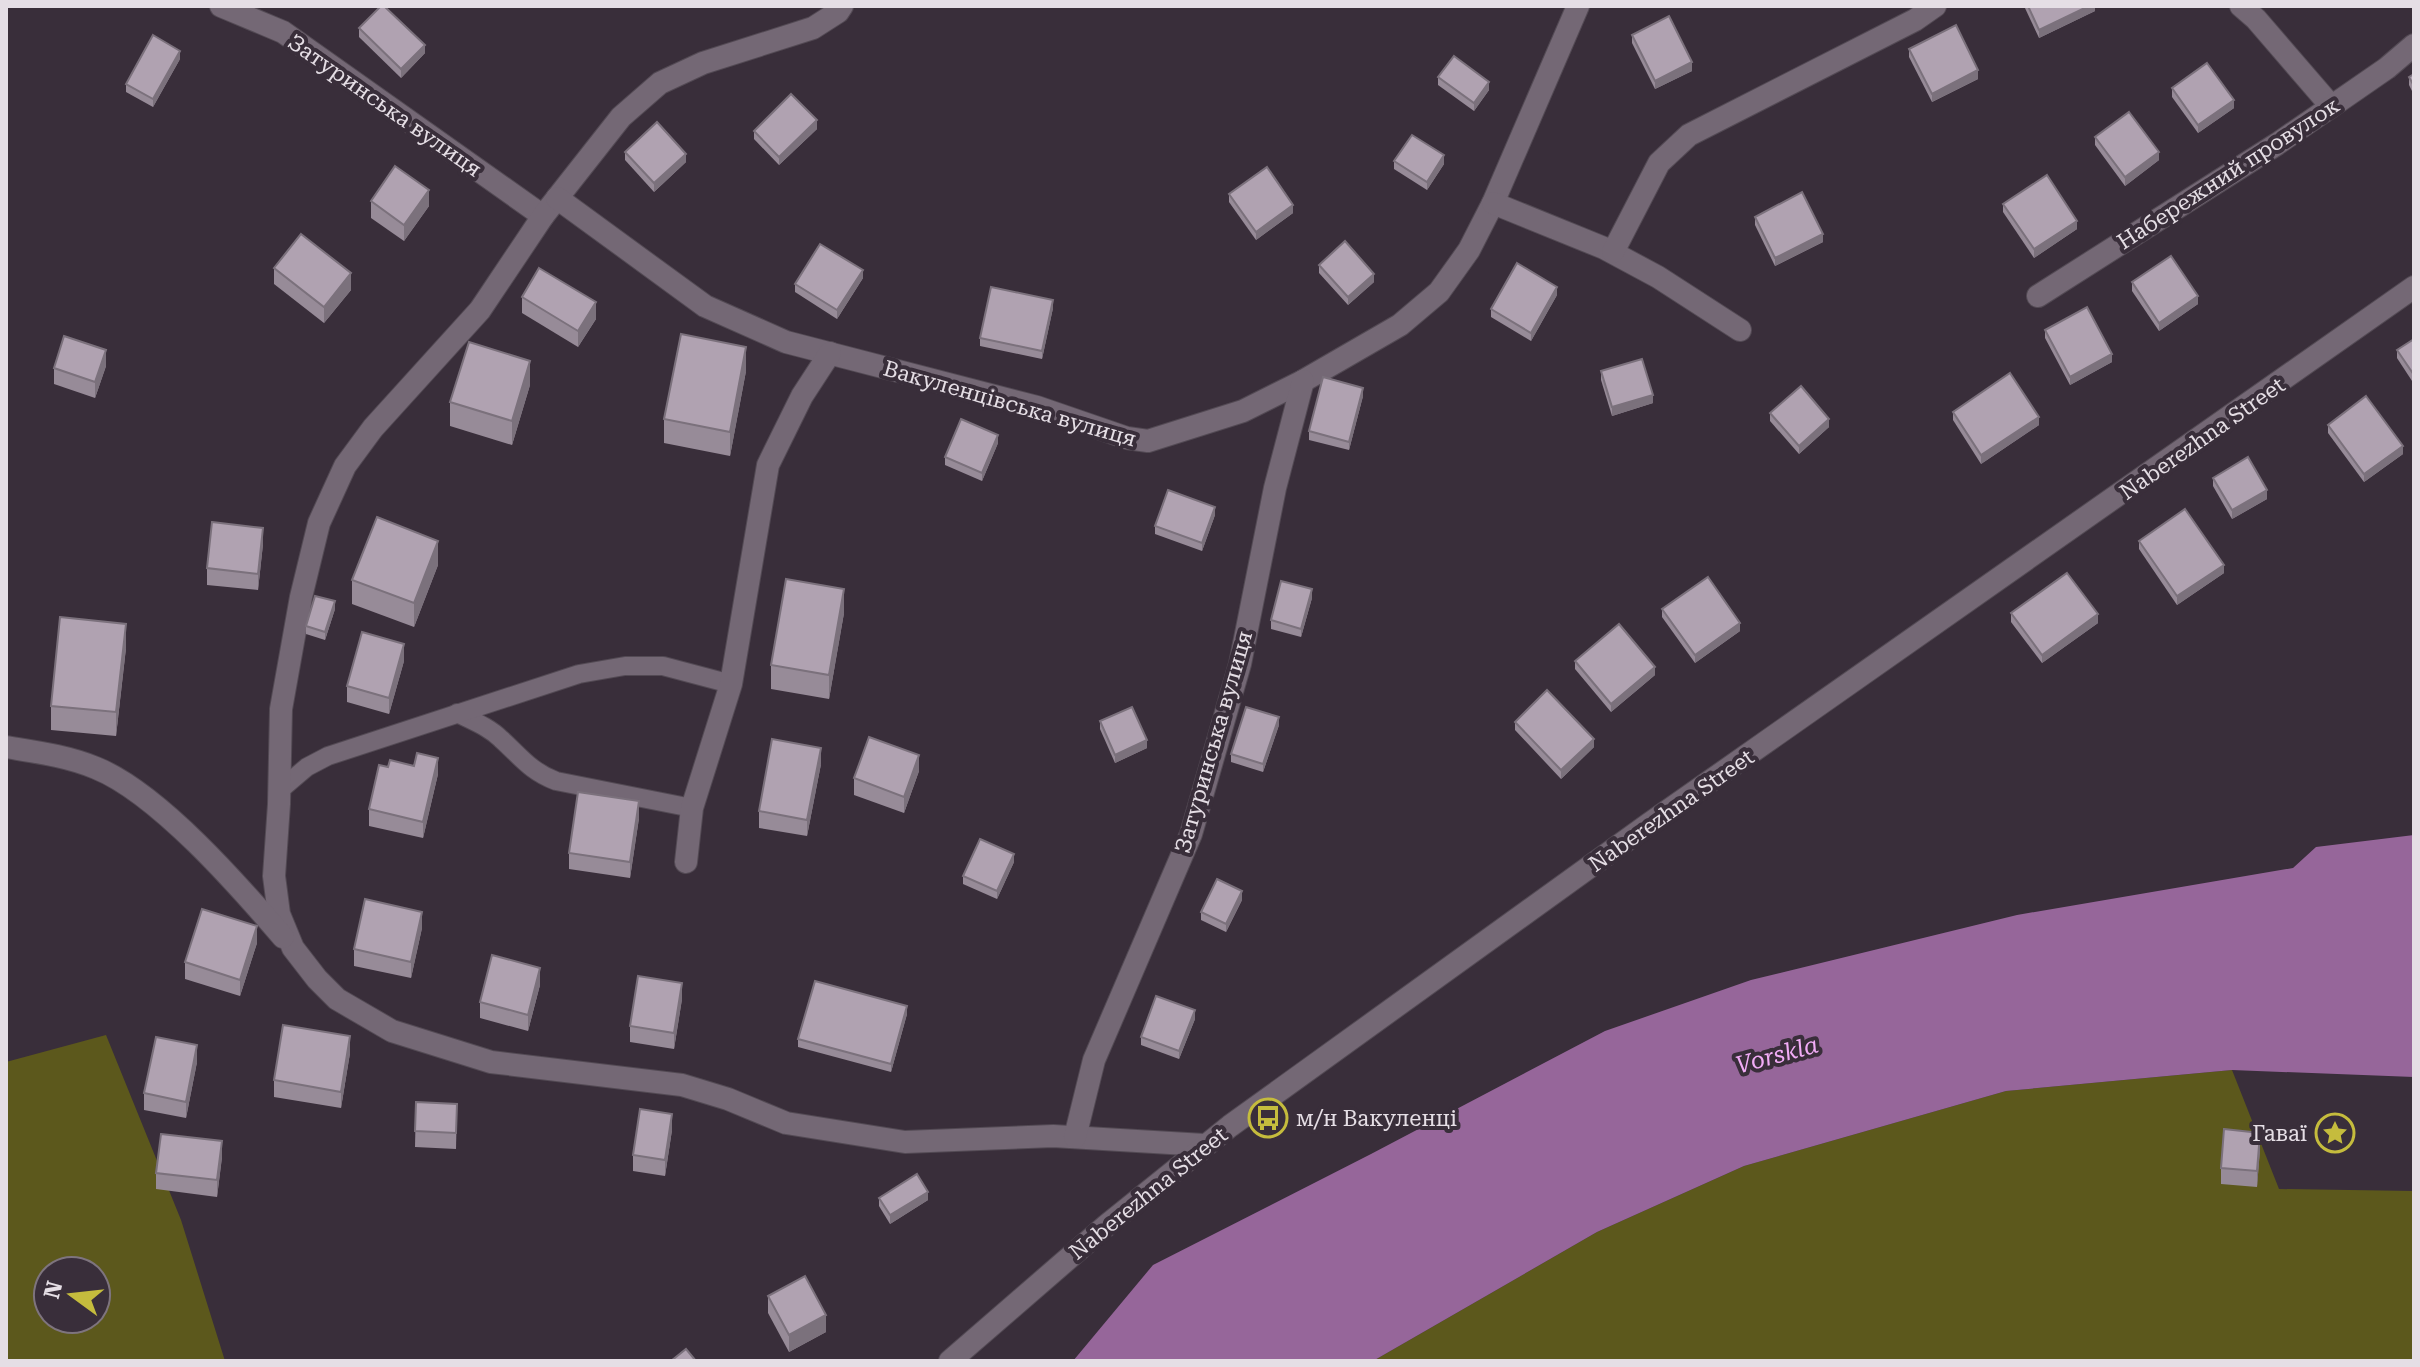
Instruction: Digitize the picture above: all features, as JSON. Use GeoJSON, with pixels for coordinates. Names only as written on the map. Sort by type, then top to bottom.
{"type":"FeatureCollection","features":[{"type":"Feature","properties":{"kind":"street","name":"Затуринська вулиця"},"geometry":{"type":"LineString","coordinates":[[221,6],[283,32],[543,216]]}},
{"type":"Feature","properties":{"kind":"street"},"geometry":{"type":"LineString","coordinates":[[293,948],[279,914],[274,876],[281,709],[301,597],[319,523],[345,466],[373,428],[480,310],[543,216],[621,117],[660,83],[703,63],[813,28],[842,6]]}},
{"type":"Feature","properties":{"kind":"street","name":"Вакуленцівська вулиця"},"geometry":{"type":"LineString","coordinates":[[557,198],[705,306],[786,342],[1037,407],[1127,438],[1148,441],[1243,411],[1303,381],[1400,325],[1439,292],[1469,250],[1493,203],[1578,6]]}},
{"type":"Feature","properties":{"kind":"street"},"geometry":{"type":"LineString","coordinates":[[1613,252],[1659,163],[1689,135],[1915,20],[1935,6]]}},
{"type":"Feature","properties":{"kind":"street"},"geometry":{"type":"LineString","coordinates":[[2241,6],[2256,19],[2331,106]]}},
{"type":"Feature","properties":{"kind":"street","name":"Набережний провулок"},"geometry":{"type":"LineString","coordinates":[[2038,296],[2331,106],[2387,68],[2414,45]]}},
{"type":"Feature","properties":{"kind":"street"},"geometry":{"type":"LineString","coordinates":[[1493,203],[1613,252],[1740,330]]}},
{"type":"Feature","properties":{"kind":"street","name":"Naberezhna Street"},"geometry":{"type":"LineString","coordinates":[[950,1361],[1204,1145],[1649,824],[2414,287]]}},
{"type":"Feature","properties":{"kind":"street"},"geometry":{"type":"LineString","coordinates":[[686,862],[692,808],[731,684],[768,465],[802,396],[830,353]]}},
{"type":"Feature","properties":{"kind":"street","name":"Затуринська вулиця"},"geometry":{"type":"LineString","coordinates":[[1075,1137],[1094,1060],[1191,834],[1240,664],[1275,488],[1303,381]]}},
{"type":"Feature","properties":{"kind":"street"},"geometry":{"type":"LineString","coordinates":[[6,747],[66,757],[98,768],[129,785],[174,823],[250,899],[337,999],[392,1031],[491,1062],[682,1085],[728,1099],[786,1123],[905,1142],[1075,1137],[1204,1145]]}},
{"type":"Feature","properties":{"kind":"lane"},"geometry":{"type":"LineString","coordinates":[[280,790],[307,767],[328,756],[579,674],[625,666],[663,666],[731,684]]}},
{"type":"Feature","properties":{"kind":"lane"},"geometry":{"type":"LineString","coordinates":[[457,713],[500,737],[537,774],[571,784],[692,808]]}},
{"type":"Feature","properties":{"kind":"shaded area"},"geometry":{"type":"Polygon","coordinates":[[[106,1035],[181,1220],[225,1361],[6,1361],[6,1062],[106,1035]]]}},
{"type":"Feature","properties":{"kind":"shaded area"},"geometry":{"type":"Polygon","coordinates":[[[2232,1070],[2279,1189],[2414,1191],[2414,1361],[1373,1361],[1597,1232],[1744,1166],[2006,1091],[2232,1070]]]}},
{"type":"Feature","properties":{"kind":"water","name":"Vorskla"},"geometry":{"type":"Polygon","coordinates":[[[2414,835],[2414,1077],[2232,1070],[2006,1091],[1744,1166],[1597,1232],[1373,1361],[1073,1361],[1153,1265],[1605,1031],[1751,980],[2017,915],[2293,868],[2316,847],[2414,835]]]}},
{"type":"Feature","properties":{"kind":"building"},"geometry":{"type":"Polygon","coordinates":[[[381,6],[425,45],[401,69],[359,28],[381,6]]]}},
{"type":"Feature","properties":{"kind":"building"},"geometry":{"type":"Polygon","coordinates":[[[2028,6],[2089,6],[2039,30],[2028,6]]]}},
{"type":"Feature","properties":{"kind":"building"},"geometry":{"type":"Polygon","coordinates":[[[1669,16],[1692,62],[1655,81],[1632,35],[1669,16]]]}},
{"type":"Feature","properties":{"kind":"building"},"geometry":{"type":"Polygon","coordinates":[[[1956,25],[1978,70],[1932,94],[1909,49],[1956,25]]]}},
{"type":"Feature","properties":{"kind":"building"},"geometry":{"type":"Polygon","coordinates":[[[153,35],[180,51],[153,99],[126,84],[153,35]]]}},
{"type":"Feature","properties":{"kind":"building"},"geometry":{"type":"Polygon","coordinates":[[[1454,56],[1489,82],[1474,103],[1438,77],[1454,56]]]}},
{"type":"Feature","properties":{"kind":"building"},"geometry":{"type":"Polygon","coordinates":[[[2207,63],[2234,100],[2198,125],[2172,88],[2207,63]]]}},
{"type":"Feature","properties":{"kind":"building"},"geometry":{"type":"Polygon","coordinates":[[[791,94],[817,120],[779,157],[754,131],[791,94]]]}},
{"type":"Feature","properties":{"kind":"building"},"geometry":{"type":"Polygon","coordinates":[[[2129,112],[2159,152],[2125,177],[2095,137],[2129,112]]]}},
{"type":"Feature","properties":{"kind":"building"},"geometry":{"type":"Polygon","coordinates":[[[657,122],[686,154],[654,183],[625,152],[657,122]]]}},
{"type":"Feature","properties":{"kind":"building"},"geometry":{"type":"Polygon","coordinates":[[[1412,135],[1444,155],[1427,182],[1394,161],[1412,135]]]}},
{"type":"Feature","properties":{"kind":"building"},"geometry":{"type":"Polygon","coordinates":[[[395,166],[429,190],[404,225],[371,201],[395,166]]]}},
{"type":"Feature","properties":{"kind":"building"},"geometry":{"type":"Polygon","coordinates":[[[1267,167],[1293,205],[1256,232],[1229,194],[1267,167]]]}},
{"type":"Feature","properties":{"kind":"building"},"geometry":{"type":"Polygon","coordinates":[[[2047,175],[2077,221],[2034,249],[2003,204],[2047,175]]]}},
{"type":"Feature","properties":{"kind":"building"},"geometry":{"type":"Polygon","coordinates":[[[1802,192],[1823,234],[1775,258],[1755,217],[1802,192]]]}},
{"type":"Feature","properties":{"kind":"building"},"geometry":{"type":"Polygon","coordinates":[[[301,234],[351,273],[324,307],[274,268],[301,234]]]}},
{"type":"Feature","properties":{"kind":"building"},"geometry":{"type":"Polygon","coordinates":[[[1345,241],[1374,274],[1348,297],[1319,265],[1345,241]]]}},
{"type":"Feature","properties":{"kind":"building"},"geometry":{"type":"Polygon","coordinates":[[[820,244],[863,270],[837,310],[795,284],[820,244]]]}},
{"type":"Feature","properties":{"kind":"building"},"geometry":{"type":"Polygon","coordinates":[[[2171,256],[2198,296],[2159,323],[2132,282],[2171,256]]]}},
{"type":"Feature","properties":{"kind":"building"},"geometry":{"type":"Polygon","coordinates":[[[1517,263],[1557,287],[1531,333],[1491,309],[1517,263]]]}},
{"type":"Feature","properties":{"kind":"building"},"geometry":{"type":"Polygon","coordinates":[[[539,268],[596,302],[578,331],[522,297],[539,268]]]}},
{"type":"Feature","properties":{"kind":"building"},"geometry":{"type":"Polygon","coordinates":[[[991,287],[1053,300],[1042,351],[980,338],[991,287]]]}},
{"type":"Feature","properties":{"kind":"building"},"geometry":{"type":"Polygon","coordinates":[[[2087,307],[2112,354],[2070,377],[2045,330],[2087,307]]]}},
{"type":"Feature","properties":{"kind":"building"},"geometry":{"type":"Polygon","coordinates":[[[681,334],[746,347],[730,432],[664,419],[681,334]]]}},
{"type":"Feature","properties":{"kind":"building"},"geometry":{"type":"Polygon","coordinates":[[[64,336],[106,350],[95,382],[54,368],[64,336]]]}},
{"type":"Feature","properties":{"kind":"building"},"geometry":{"type":"Polygon","coordinates":[[[2414,339],[2414,375],[2397,350],[2414,339]]]}},
{"type":"Feature","properties":{"kind":"building"},"geometry":{"type":"Polygon","coordinates":[[[469,342],[530,361],[512,421],[450,402],[469,342]]]}},
{"type":"Feature","properties":{"kind":"building"},"geometry":{"type":"Polygon","coordinates":[[[1642,359],[1653,395],[1612,407],[1601,371],[1642,359]]]}},
{"type":"Feature","properties":{"kind":"building"},"geometry":{"type":"Polygon","coordinates":[[[2010,373],[2039,417],[1981,455],[1953,412],[2010,373]]]}},
{"type":"Feature","properties":{"kind":"building"},"geometry":{"type":"Polygon","coordinates":[[[1323,377],[1363,388],[1349,442],[1309,431],[1323,377]]]}},
{"type":"Feature","properties":{"kind":"building"},"geometry":{"type":"Polygon","coordinates":[[[1801,386],[1829,419],[1799,446],[1770,413],[1801,386]]]}},
{"type":"Feature","properties":{"kind":"building"},"geometry":{"type":"Polygon","coordinates":[[[2366,396],[2403,446],[2364,474],[2328,425],[2366,396]]]}},
{"type":"Feature","properties":{"kind":"building"},"geometry":{"type":"Polygon","coordinates":[[[961,419],[998,435],[982,473],[945,457],[961,419]]]}},
{"type":"Feature","properties":{"kind":"building"},"geometry":{"type":"Polygon","coordinates":[[[2248,457],[2267,490],[2232,510],[2213,478],[2248,457]]]}},
{"type":"Feature","properties":{"kind":"building"},"geometry":{"type":"Polygon","coordinates":[[[1168,490],[1215,507],[1202,543],[1155,526],[1168,490]]]}},
{"type":"Feature","properties":{"kind":"building"},"geometry":{"type":"Polygon","coordinates":[[[2185,509],[2224,565],[2177,596],[2139,541],[2185,509]]]}},
{"type":"Feature","properties":{"kind":"building"},"geometry":{"type":"Polygon","coordinates":[[[377,517],[438,541],[414,603],[352,580],[377,517]]]}},
{"type":"Feature","properties":{"kind":"building"},"geometry":{"type":"Polygon","coordinates":[[[212,522],[263,528],[258,574],[207,568],[212,522]]]}},
{"type":"Feature","properties":{"kind":"building"},"geometry":{"type":"Polygon","coordinates":[[[2067,573],[2098,614],[2042,655],[2011,613],[2067,573]]]}},
{"type":"Feature","properties":{"kind":"building"},"geometry":{"type":"Polygon","coordinates":[[[1708,577],[1740,623],[1695,655],[1662,609],[1708,577]]]}},
{"type":"Feature","properties":{"kind":"building"},"geometry":{"type":"Polygon","coordinates":[[[786,579],[844,589],[829,675],[771,665],[786,579]]]}},
{"type":"Feature","properties":{"kind":"building"},"geometry":{"type":"Polygon","coordinates":[[[1281,581],[1312,589],[1301,629],[1271,620],[1281,581]]]}},
{"type":"Feature","properties":{"kind":"building"},"geometry":{"type":"Polygon","coordinates":[[[315,596],[335,601],[325,632],[306,626],[315,596]]]}},
{"type":"Feature","properties":{"kind":"building"},"geometry":{"type":"Polygon","coordinates":[[[60,617],[126,624],[116,712],[51,706],[60,617]]]}},
{"type":"Feature","properties":{"kind":"building"},"geometry":{"type":"Polygon","coordinates":[[[1619,624],[1655,667],[1611,704],[1575,661],[1619,624]]]}},
{"type":"Feature","properties":{"kind":"building"},"geometry":{"type":"Polygon","coordinates":[[[362,632],[404,644],[389,698],[347,686],[362,632]]]}},
{"type":"Feature","properties":{"kind":"building"},"geometry":{"type":"Polygon","coordinates":[[[1547,690],[1594,739],[1561,770],[1515,722],[1547,690]]]}},
{"type":"Feature","properties":{"kind":"building"},"geometry":{"type":"Polygon","coordinates":[[[1132,707],[1147,740],[1115,755],[1100,721],[1132,707]]]}},
{"type":"Feature","properties":{"kind":"building"},"geometry":{"type":"Polygon","coordinates":[[[1246,707],[1279,717],[1263,764],[1231,754],[1246,707]]]}},
{"type":"Feature","properties":{"kind":"building"},"geometry":{"type":"Polygon","coordinates":[[[869,737],[919,755],[904,797],[854,778],[869,737]]]}},
{"type":"Feature","properties":{"kind":"building"},"geometry":{"type":"Polygon","coordinates":[[[772,739],[821,748],[807,820],[759,811],[772,739]]]}},
{"type":"Feature","properties":{"kind":"building"},"geometry":{"type":"Polygon","coordinates":[[[417,753],[438,758],[423,822],[369,809],[379,765],[388,767],[390,760],[414,766],[417,753]]]}},
{"type":"Feature","properties":{"kind":"building"},"geometry":{"type":"Polygon","coordinates":[[[578,792],[639,801],[630,862],[569,853],[578,792]]]}},
{"type":"Feature","properties":{"kind":"building"},"geometry":{"type":"Polygon","coordinates":[[[980,839],[1014,854],[997,891],[963,876],[980,839]]]}},
{"type":"Feature","properties":{"kind":"building"},"geometry":{"type":"Polygon","coordinates":[[[1217,879],[1242,891],[1226,924],[1201,912],[1217,879]]]}},
{"type":"Feature","properties":{"kind":"building"},"geometry":{"type":"Polygon","coordinates":[[[365,899],[422,912],[411,962],[354,949],[365,899]]]}},
{"type":"Feature","properties":{"kind":"building"},"geometry":{"type":"Polygon","coordinates":[[[202,909],[257,926],[240,980],[185,962],[202,909]]]}},
{"type":"Feature","properties":{"kind":"building"},"geometry":{"type":"Polygon","coordinates":[[[492,955],[540,968],[528,1015],[480,1002],[492,955]]]}},
{"type":"Feature","properties":{"kind":"building"},"geometry":{"type":"Polygon","coordinates":[[[638,976],[682,983],[674,1033],[630,1026],[638,976]]]}},
{"type":"Feature","properties":{"kind":"building"},"geometry":{"type":"Polygon","coordinates":[[[815,981],[907,1006],[891,1064],[798,1039],[815,981]]]}},
{"type":"Feature","properties":{"kind":"building"},"geometry":{"type":"Polygon","coordinates":[[[1156,996],[1195,1010],[1179,1051],[1141,1037],[1156,996]]]}},
{"type":"Feature","properties":{"kind":"building"},"geometry":{"type":"Polygon","coordinates":[[[283,1025],[350,1036],[341,1092],[274,1080],[283,1025]]]}},
{"type":"Feature","properties":{"kind":"building"},"geometry":{"type":"Polygon","coordinates":[[[156,1037],[197,1045],[186,1102],[144,1093],[156,1037]]]}},
{"type":"Feature","properties":{"kind":"building"},"geometry":{"type":"Polygon","coordinates":[[[416,1102],[457,1104],[456,1133],[415,1131],[416,1102]]]}},
{"type":"Feature","properties":{"kind":"building"},"geometry":{"type":"Polygon","coordinates":[[[640,1109],[672,1114],[665,1160],[633,1155],[640,1109]]]}},
{"type":"Feature","properties":{"kind":"building"},"geometry":{"type":"Polygon","coordinates":[[[2224,1129],[2260,1133],[2257,1171],[2221,1168],[2224,1129]]]}},
{"type":"Feature","properties":{"kind":"building"},"geometry":{"type":"Polygon","coordinates":[[[161,1134],[222,1141],[217,1180],[156,1173],[161,1134]]]}},
{"type":"Feature","properties":{"kind":"building"},"geometry":{"type":"Polygon","coordinates":[[[917,1174],[928,1192],[890,1215],[879,1198],[917,1174]]]}},
{"type":"Feature","properties":{"kind":"building"},"geometry":{"type":"Polygon","coordinates":[[[805,1276],[826,1315],[789,1335],[768,1296],[805,1276]]]}},
{"type":"Feature","properties":{"kind":"building"},"geometry":{"type":"Polygon","coordinates":[[[686,1349],[696,1361],[671,1361],[686,1349]]]}},
{"type":"Feature","properties":{"kind":"place","name":"м/н Вакуленці"},"geometry":{"type":"Point","coordinates":[1268,1118]}},
{"type":"Feature","properties":{"kind":"place","name":"Гаваї"},"geometry":{"type":"Point","coordinates":[2335,1133]}}]}
